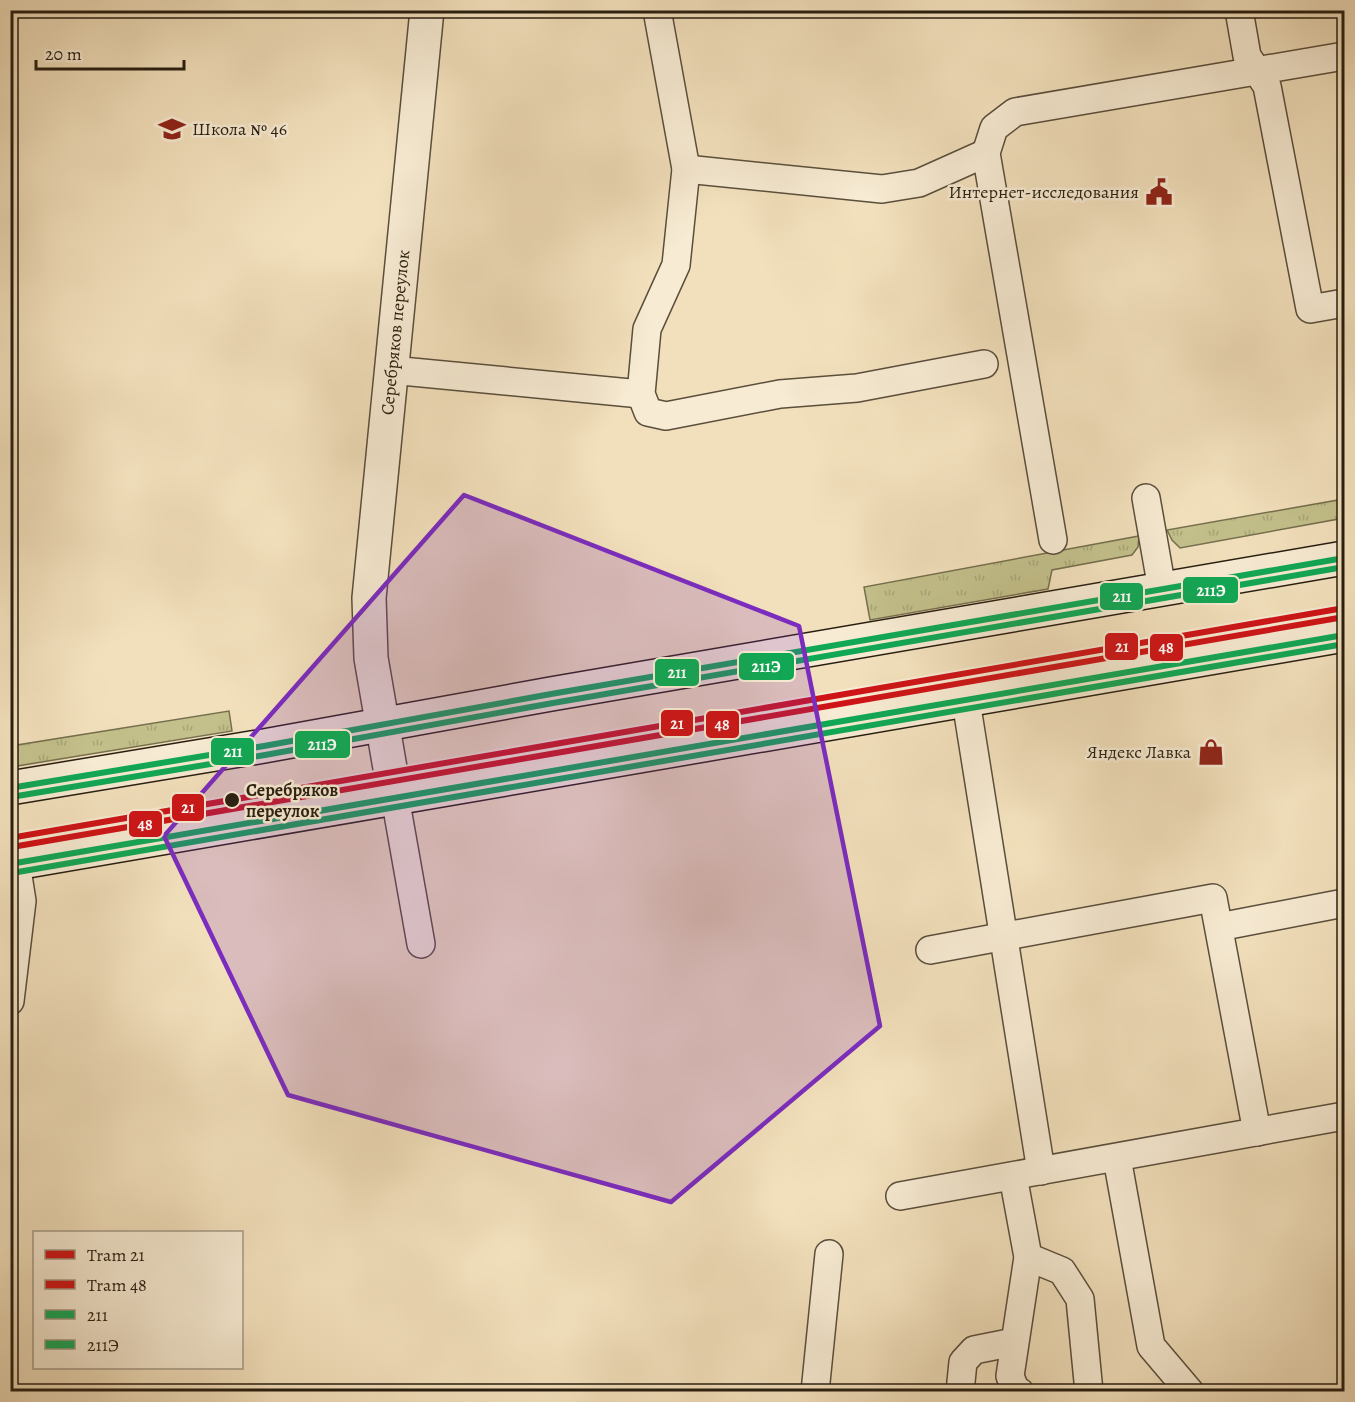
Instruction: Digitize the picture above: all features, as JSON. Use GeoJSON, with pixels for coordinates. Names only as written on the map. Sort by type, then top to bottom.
{"type":"FeatureCollection","features":[{"type":"Feature","properties":{"kind":"main road","name":"Серебряков переулок"},"geometry":{"type":"LineString","coordinates":[[395,797],[371,658],[369,598],[427,10]]}},
{"type":"Feature","properties":{"kind":"main road"},"geometry":{"type":"LineString","coordinates":[[10,788],[1344,558]]}},
{"type":"Feature","properties":{"kind":"main road"},"geometry":{"type":"LineString","coordinates":[[13,863],[1344,635]]}},
{"type":"Feature","properties":{"kind":"lane"},"geometry":{"type":"LineString","coordinates":[[657,10],[686,169],[676,265],[647,329],[641,394],[648,412],[666,416],[780,394],[857,388],[984,364]]}},
{"type":"Feature","properties":{"kind":"lane"},"geometry":{"type":"LineString","coordinates":[[1239,10],[1247,56],[1267,86],[1310,309],[1344,303]]}},
{"type":"Feature","properties":{"kind":"lane"},"geometry":{"type":"LineString","coordinates":[[1053,540],[986,153],[994,128],[1015,112],[1344,56]]}},
{"type":"Feature","properties":{"kind":"lane"},"geometry":{"type":"LineString","coordinates":[[686,169],[882,189],[919,183],[986,153]]}},
{"type":"Feature","properties":{"kind":"lane"},"geometry":{"type":"LineString","coordinates":[[391,370],[641,394]]}},
{"type":"Feature","properties":{"kind":"lane"},"geometry":{"type":"LineString","coordinates":[[1146,498],[1162,589]]}},
{"type":"Feature","properties":{"kind":"lane"},"geometry":{"type":"LineString","coordinates":[[966,701],[1041,1171]]}},
{"type":"Feature","properties":{"kind":"lane"},"geometry":{"type":"LineString","coordinates":[[395,797],[421,944]]}},
{"type":"Feature","properties":{"kind":"lane"},"geometry":{"type":"LineString","coordinates":[[10,1001],[22,901],[13,863]]}},
{"type":"Feature","properties":{"kind":"lane"},"geometry":{"type":"LineString","coordinates":[[930,950],[1213,898],[1257,1132]]}},
{"type":"Feature","properties":{"kind":"lane"},"geometry":{"type":"LineString","coordinates":[[1219,927],[1344,903]]}},
{"type":"Feature","properties":{"kind":"lane"},"geometry":{"type":"LineString","coordinates":[[900,1196],[1344,1116]]}},
{"type":"Feature","properties":{"kind":"lane"},"geometry":{"type":"LineString","coordinates":[[1117,1158],[1151,1346],[1190,1392]]}},
{"type":"Feature","properties":{"kind":"lane"},"geometry":{"type":"LineString","coordinates":[[1013,1176],[1028,1257],[1010,1376],[1015,1389],[1020,1392]]}},
{"type":"Feature","properties":{"kind":"lane"},"geometry":{"type":"LineString","coordinates":[[815,1392],[829,1254]]}},
{"type":"Feature","properties":{"kind":"lane"},"geometry":{"type":"LineString","coordinates":[[1028,1257],[1062,1271],[1080,1299],[1089,1392]]}},
{"type":"Feature","properties":{"kind":"lane"},"geometry":{"type":"LineString","coordinates":[[960,1392],[963,1362],[974,1350],[1014,1342]]}},
{"type":"Feature","properties":{"kind":"highlighted area"},"geometry":{"type":"Polygon","coordinates":[[[464,495],[799,626],[880,1026],[671,1202],[288,1095],[164,836],[464,495]]]}},
{"type":"Feature","properties":{"kind":"green space"},"geometry":{"type":"Polygon","coordinates":[[[1344,499],[1344,518],[1180,548],[1172,540],[1167,530],[1344,499]]]}},
{"type":"Feature","properties":{"kind":"green space"},"geometry":{"type":"Polygon","coordinates":[[[1139,536],[1138,547],[1132,555],[1052,570],[1048,589],[870,620],[864,587],[1139,536]]]}},
{"type":"Feature","properties":{"kind":"green space"},"geometry":{"type":"Polygon","coordinates":[[[229,711],[232,731],[11,767],[11,746],[229,711]]]}},
{"type":"Feature","properties":{"kind":"tram line","name":"21"},"geometry":{"type":"LineString","coordinates":[[10,838],[1344,608]]}},
{"type":"Feature","properties":{"kind":"tram line","name":"48"},"geometry":{"type":"LineString","coordinates":[[12,847],[1344,617]]}},
{"type":"Feature","properties":{"kind":"transit line","name":"211"},"geometry":{"type":"LineString","coordinates":[[10,788],[1344,558]]}},
{"type":"Feature","properties":{"kind":"transit line","name":"211Э"},"geometry":{"type":"LineString","coordinates":[[11,797],[1344,567]]}},
{"type":"Feature","properties":{"kind":"transit line","name":"211"},"geometry":{"type":"LineString","coordinates":[[10,864],[1344,635]]}},
{"type":"Feature","properties":{"kind":"transit line","name":"211Э"},"geometry":{"type":"LineString","coordinates":[[12,873],[1344,644]]}},
{"type":"Feature","properties":{"kind":"place","name":"Школа № 46"},"geometry":{"type":"Point","coordinates":[172,129]}},
{"type":"Feature","properties":{"kind":"place","name":"Интернет-исследования"},"geometry":{"type":"Point","coordinates":[1159,192]}},
{"type":"Feature","properties":{"kind":"place","name":"Яндекс Лавка"},"geometry":{"type":"Point","coordinates":[1211,752]}},
{"type":"Feature","properties":{"kind":"place","name":"Серебряков переулок"},"geometry":{"type":"Point","coordinates":[232,800]}}]}
